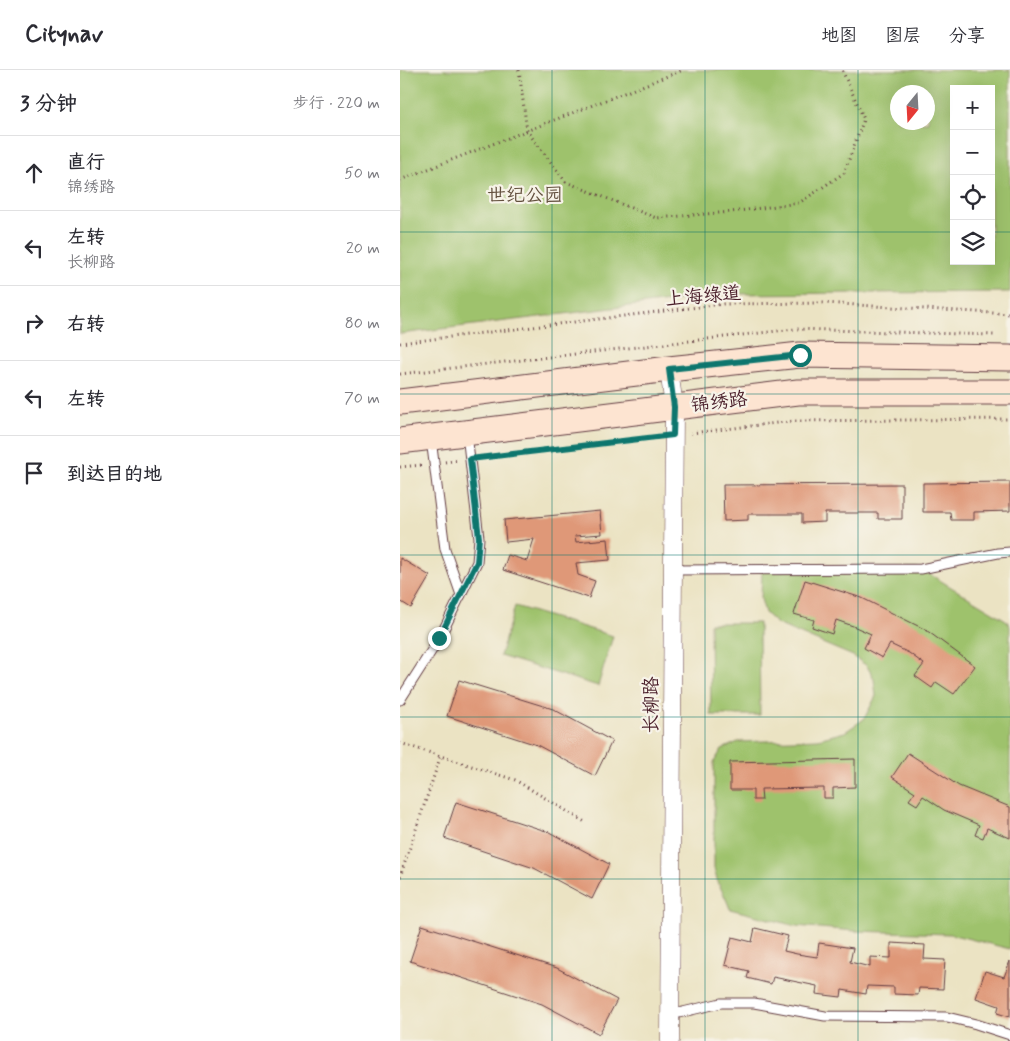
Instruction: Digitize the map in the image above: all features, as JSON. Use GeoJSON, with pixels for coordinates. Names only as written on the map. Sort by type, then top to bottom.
{"type":"FeatureCollection","features":[{"type":"Feature","properties":{"kind":"main road","name":"锦绣路"},"geometry":{"type":"LineString","coordinates":[[400,402],[800,355],[1010,358]]}},
{"type":"Feature","properties":{"kind":"main road","name":"锦绣路"},"geometry":{"type":"LineString","coordinates":[[400,441],[798,392],[1010,392]]}},
{"type":"Feature","properties":{"kind":"street","name":"长柳路"},"geometry":{"type":"LineString","coordinates":[[669,369],[674,407],[670,1041]]}},
{"type":"Feature","properties":{"kind":"lane"},"geometry":{"type":"LineString","coordinates":[[400,700],[439,638],[477,562],[479,538],[467,432]]}},
{"type":"Feature","properties":{"kind":"lane"},"geometry":{"type":"LineString","coordinates":[[431,437],[445,550],[451,571],[461,594]]}},
{"type":"Feature","properties":{"kind":"lane"},"geometry":{"type":"LineString","coordinates":[[672,570],[921,569],[1010,552]]}},
{"type":"Feature","properties":{"kind":"lane"},"geometry":{"type":"LineString","coordinates":[[670,1015],[721,1003],[754,1003],[825,1016],[947,1017],[1010,1035]]}},
{"type":"Feature","properties":{"kind":"path"},"geometry":{"type":"LineString","coordinates":[[519,70],[527,130],[566,182],[656,218],[731,212],[799,203],[844,173],[864,119],[842,70]]}},
{"type":"Feature","properties":{"kind":"path"},"geometry":{"type":"LineString","coordinates":[[400,180],[683,70]]}},
{"type":"Feature","properties":{"kind":"path","name":"上海绿道"},"geometry":{"type":"LineString","coordinates":[[400,343],[723,304],[822,303],[1010,314]]}},
{"type":"Feature","properties":{"kind":"path"},"geometry":{"type":"LineString","coordinates":[[400,467],[794,420],[1010,419]]}},
{"type":"Feature","properties":{"kind":"path"},"geometry":{"type":"LineString","coordinates":[[400,743],[515,780],[586,822]]}},
{"type":"Feature","properties":{"kind":"path"},"geometry":{"type":"LineString","coordinates":[[400,878],[441,755]]}},
{"type":"Feature","properties":{"kind":"green space","name":"世纪公园"},"geometry":{"type":"Polygon","coordinates":[[[400,70],[1010,70],[1010,292],[727,294],[400,334],[400,70]]]}},
{"type":"Feature","properties":{"kind":"green space"},"geometry":{"type":"Polygon","coordinates":[[[921,569],[1006,620],[1010,626],[1010,949],[950,934],[855,931],[796,926],[730,909],[715,874],[714,762],[722,749],[738,742],[818,739],[845,732],[864,719],[876,696],[874,679],[867,666],[853,656],[777,624],[765,613],[761,599],[762,570],[921,569]]]}},
{"type":"Feature","properties":{"kind":"green space"},"geometry":{"type":"Polygon","coordinates":[[[515,606],[613,636],[598,686],[500,656],[515,606]]]}},
{"type":"Feature","properties":{"kind":"green space"},"geometry":{"type":"Polygon","coordinates":[[[710,623],[759,623],[760,715],[711,715],[710,623]]]}},
{"type":"Feature","properties":{"kind":"building"},"geometry":{"type":"Polygon","coordinates":[[[1010,482],[1010,511],[974,512],[974,520],[951,520],[950,512],[923,512],[923,483],[1010,482]]]}},
{"type":"Feature","properties":{"kind":"building"},"geometry":{"type":"Polygon","coordinates":[[[902,484],[902,519],[878,519],[878,513],[825,513],[825,522],[802,523],[802,514],[748,514],[748,520],[724,521],[723,485],[902,484]]]}},
{"type":"Feature","properties":{"kind":"building"},"geometry":{"type":"Polygon","coordinates":[[[600,511],[602,534],[575,536],[576,542],[608,539],[610,560],[576,563],[578,575],[595,581],[589,598],[503,570],[508,555],[527,561],[534,539],[506,542],[504,520],[600,511]]]}},
{"type":"Feature","properties":{"kind":"building"},"geometry":{"type":"Polygon","coordinates":[[[400,558],[430,576],[411,608],[400,601],[400,558]]]}},
{"type":"Feature","properties":{"kind":"building"},"geometry":{"type":"Polygon","coordinates":[[[805,580],[862,598],[926,630],[975,666],[954,694],[936,682],[932,688],[915,676],[924,664],[909,653],[890,644],[882,658],[864,648],[871,634],[836,620],[832,634],[812,627],[814,620],[794,614],[805,580]]]}},
{"type":"Feature","properties":{"kind":"building"},"geometry":{"type":"Polygon","coordinates":[[[459,680],[553,709],[612,741],[595,776],[537,745],[447,716],[459,680]]]}},
{"type":"Feature","properties":{"kind":"building"},"geometry":{"type":"Polygon","coordinates":[[[908,753],[959,786],[1010,807],[1010,838],[987,828],[983,838],[975,835],[979,825],[944,810],[923,796],[917,805],[909,800],[915,792],[892,777],[908,753]]]}},
{"type":"Feature","properties":{"kind":"building"},"geometry":{"type":"Polygon","coordinates":[[[855,759],[855,787],[833,788],[833,798],[824,798],[824,788],[761,789],[762,800],[753,800],[753,790],[730,790],[730,762],[855,759]]]}},
{"type":"Feature","properties":{"kind":"building"},"geometry":{"type":"Polygon","coordinates":[[[456,802],[549,832],[609,864],[592,899],[534,868],[444,838],[456,802]]]}},
{"type":"Feature","properties":{"kind":"building"},"geometry":{"type":"Polygon","coordinates":[[[422,925],[557,968],[617,1000],[599,1034],[542,1004],[410,961],[422,925]]]}},
{"type":"Feature","properties":{"kind":"building"},"geometry":{"type":"Polygon","coordinates":[[[755,928],[788,936],[784,951],[797,954],[817,957],[819,943],[853,948],[850,962],[870,967],[870,957],[891,958],[891,943],[925,945],[924,959],[945,960],[943,989],[919,988],[918,995],[894,994],[894,987],[867,986],[866,994],[842,990],[841,997],[816,994],[817,986],[773,977],[771,984],[747,978],[749,971],[725,965],[732,937],[752,942],[755,928]]]}},
{"type":"Feature","properties":{"kind":"building"},"geometry":{"type":"Polygon","coordinates":[[[1010,961],[1010,1017],[997,1013],[999,1006],[976,998],[985,971],[1004,977],[1010,961]]]}},
{"type":"Feature","properties":{"kind":"route"},"geometry":{"type":"LineString","coordinates":[[439,638],[477,562],[479,538],[470,459],[673,435],[674,407],[669,369],[800,355]]}}]}
